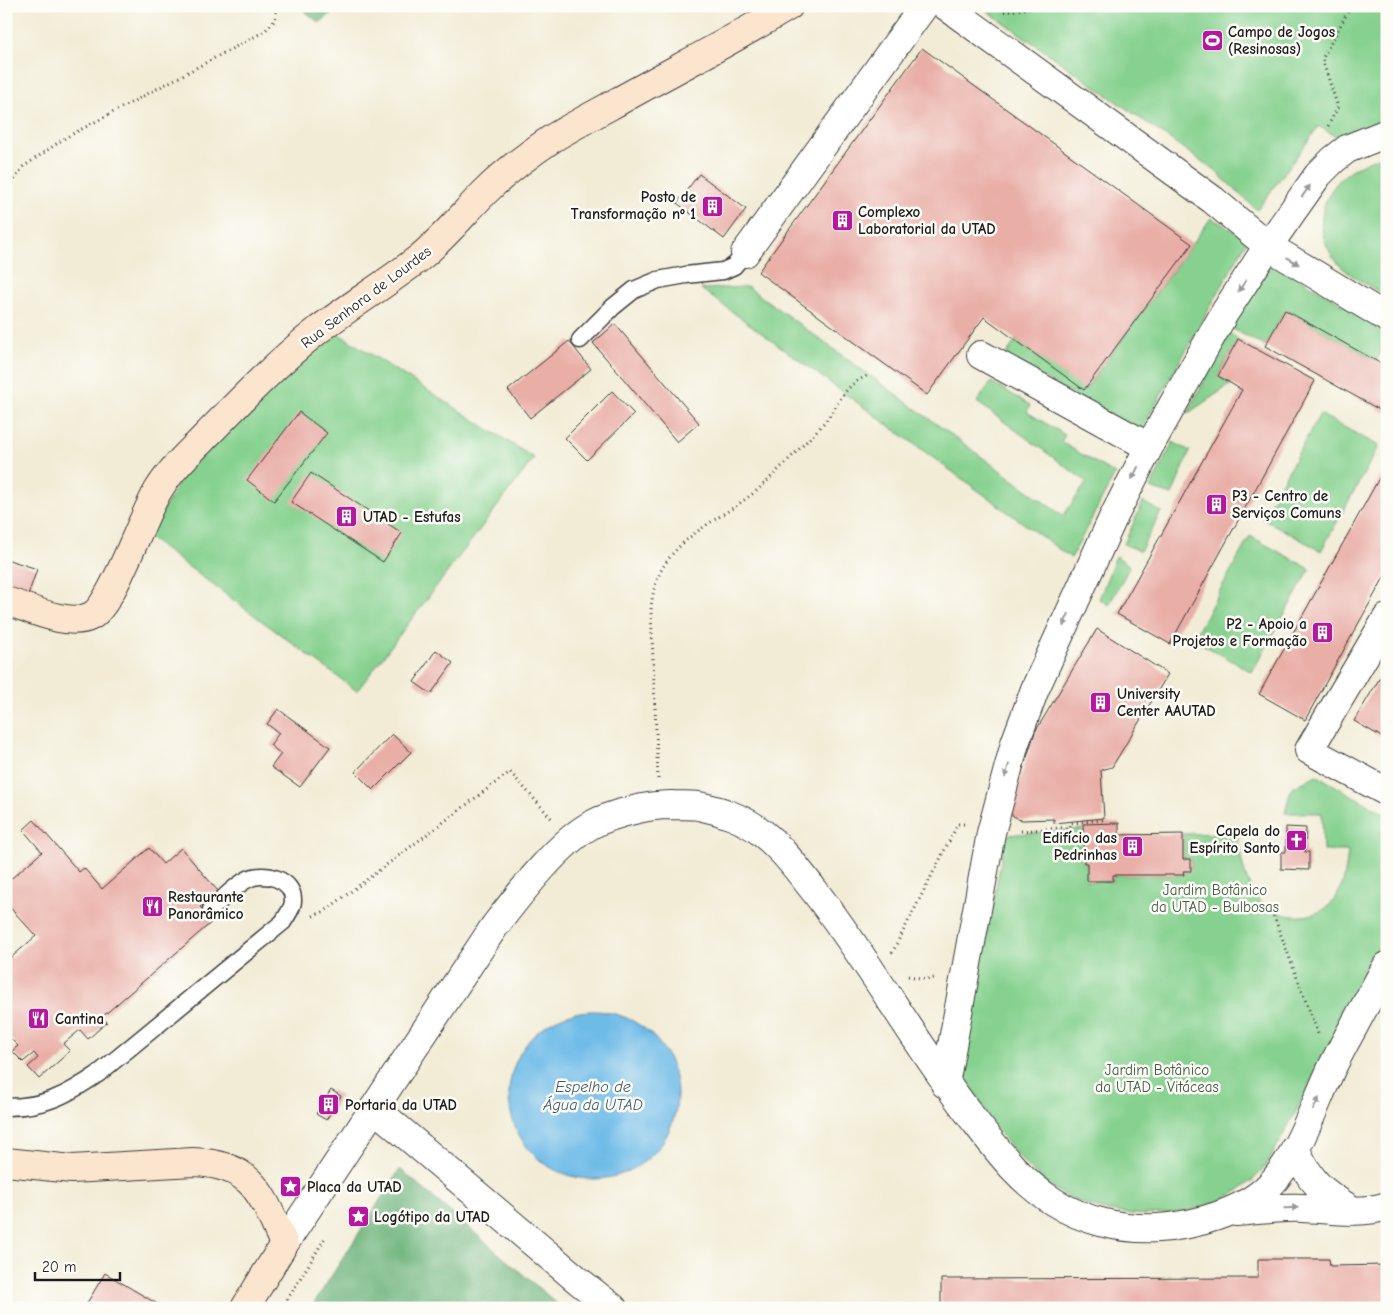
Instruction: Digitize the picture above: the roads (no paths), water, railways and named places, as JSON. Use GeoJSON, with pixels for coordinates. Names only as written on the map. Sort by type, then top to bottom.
{"type":"FeatureCollection","features":[{"type":"Feature","properties":{"kind":"street","name":"Rua Senhora de Lourdes"},"geometry":{"type":"LineString","coordinates":[[6,601],[65,619],[92,616],[98,611],[109,595],[142,521],[159,489],[174,469],[315,332],[419,258],[443,237],[484,193],[510,169],[553,138],[741,35],[789,6]]}},
{"type":"Feature","properties":{"kind":"street"},"geometry":{"type":"LineString","coordinates":[[745,253],[924,6]]}},
{"type":"Feature","properties":{"kind":"street"},"geometry":{"type":"LineString","coordinates":[[946,6],[1212,200],[1268,246],[1387,318]]}},
{"type":"Feature","properties":{"kind":"street"},"geometry":{"type":"LineString","coordinates":[[945,1084],[992,833],[1015,743],[1035,689],[1112,520],[1148,447],[1225,312],[1318,175],[1333,160],[1356,145],[1387,133]]}},
{"type":"Feature","properties":{"kind":"street"},"geometry":{"type":"LineString","coordinates":[[981,355],[1148,447]]}},
{"type":"Feature","properties":{"kind":"street"},"geometry":{"type":"LineString","coordinates":[[1387,618],[1309,750],[1387,792]]}},
{"type":"Feature","properties":{"kind":"street"},"geometry":{"type":"LineString","coordinates":[[245,1308],[284,1244],[494,927],[564,845],[591,825],[619,814],[661,805],[700,806],[732,816],[760,831],[790,859],[837,920],[945,1084],[1016,1172],[1033,1188],[1070,1211],[1089,1219],[1110,1224],[1148,1229],[1184,1225],[1225,1213],[1244,1205],[1269,1187],[1279,1175],[1295,1148],[1338,1056],[1387,966]]}},
{"type":"Feature","properties":{"kind":"street"},"geometry":{"type":"LineString","coordinates":[[374,1108],[613,1308]]}},
{"type":"Feature","properties":{"kind":"street"},"geometry":{"type":"LineString","coordinates":[[1295,1148],[1306,1172],[1314,1183],[1331,1197],[1354,1211]]}},
{"type":"Feature","properties":{"kind":"street"},"geometry":{"type":"LineString","coordinates":[[6,1162],[72,1169],[193,1162],[210,1163],[226,1167],[241,1174],[254,1184],[262,1196],[284,1244]]}},
{"type":"Feature","properties":{"kind":"street"},"geometry":{"type":"LineString","coordinates":[[1225,1213],[1286,1208],[1354,1211],[1387,1206]]}},
{"type":"Feature","properties":{"kind":"lane"},"geometry":{"type":"LineString","coordinates":[[580,340],[613,307],[634,290],[658,280],[686,275],[723,272],[734,266],[745,253]]}},
{"type":"Feature","properties":{"kind":"lane"},"geometry":{"type":"LineString","coordinates":[[6,1107],[46,1103],[74,1091],[98,1074],[283,922],[290,911],[293,901],[292,893],[285,883],[276,878],[264,876],[249,878],[211,909]]}},
{"type":"Feature","properties":{"kind":"water","name":"Espelho de Água da UTAD"},"geometry":{"type":"Polygon","coordinates":[[[601,1011],[625,1017],[653,1035],[671,1063],[676,1079],[676,1111],[671,1127],[653,1155],[640,1165],[617,1176],[585,1179],[561,1173],[533,1155],[523,1142],[512,1119],[509,1087],[515,1063],[533,1035],[546,1025],[569,1014],[601,1011]]]}},
{"type":"Feature","properties":{"kind":"place","name":"Campo de Jogos (Resinosas)"},"geometry":{"type":"Point","coordinates":[1212,41]}},
{"type":"Feature","properties":{"kind":"place","name":"Posto de Transformação nº 1"},"geometry":{"type":"Point","coordinates":[712,206]}},
{"type":"Feature","properties":{"kind":"place","name":"Complexo Laboratorial da UTAD"},"geometry":{"type":"Point","coordinates":[842,221]}},
{"type":"Feature","properties":{"kind":"place","name":"P3 - Centro de Serviços Comuns"},"geometry":{"type":"Point","coordinates":[1216,505]}},
{"type":"Feature","properties":{"kind":"place","name":"UTAD - Estufas"},"geometry":{"type":"Point","coordinates":[347,517]}},
{"type":"Feature","properties":{"kind":"place","name":"P2 - Apoio a Projetos e Formação"},"geometry":{"type":"Point","coordinates":[1323,633]}},
{"type":"Feature","properties":{"kind":"place","name":"University Center AAUTAD"},"geometry":{"type":"Point","coordinates":[1101,703]}},
{"type":"Feature","properties":{"kind":"place","name":"Capela do Espírito Santo"},"geometry":{"type":"Point","coordinates":[1296,840]}},
{"type":"Feature","properties":{"kind":"place","name":"Edifício das Pedrinhas"},"geometry":{"type":"Point","coordinates":[1133,847]}},
{"type":"Feature","properties":{"kind":"place","name":"Restaurante Panorâmico"},"geometry":{"type":"Point","coordinates":[152,906]}},
{"type":"Feature","properties":{"kind":"place","name":"Cantina"},"geometry":{"type":"Point","coordinates":[39,1019]}},
{"type":"Feature","properties":{"kind":"place","name":"Portaria da UTAD"},"geometry":{"type":"Point","coordinates":[329,1105]}},
{"type":"Feature","properties":{"kind":"place","name":"Placa da UTAD"},"geometry":{"type":"Point","coordinates":[291,1187]}},
{"type":"Feature","properties":{"kind":"place","name":"Logótipo da UTAD"},"geometry":{"type":"Point","coordinates":[358,1217]}},
{"type":"Feature","properties":{"kind":"park label","name":"Jardim Botânico da UTAD - Bulbosas"},"geometry":{"type":"Point","coordinates":[1215,898]}},
{"type":"Feature","properties":{"kind":"park label","name":"Jardim Botânico da UTAD - Vitáceas"},"geometry":{"type":"Point","coordinates":[1157,1078]}}]}
